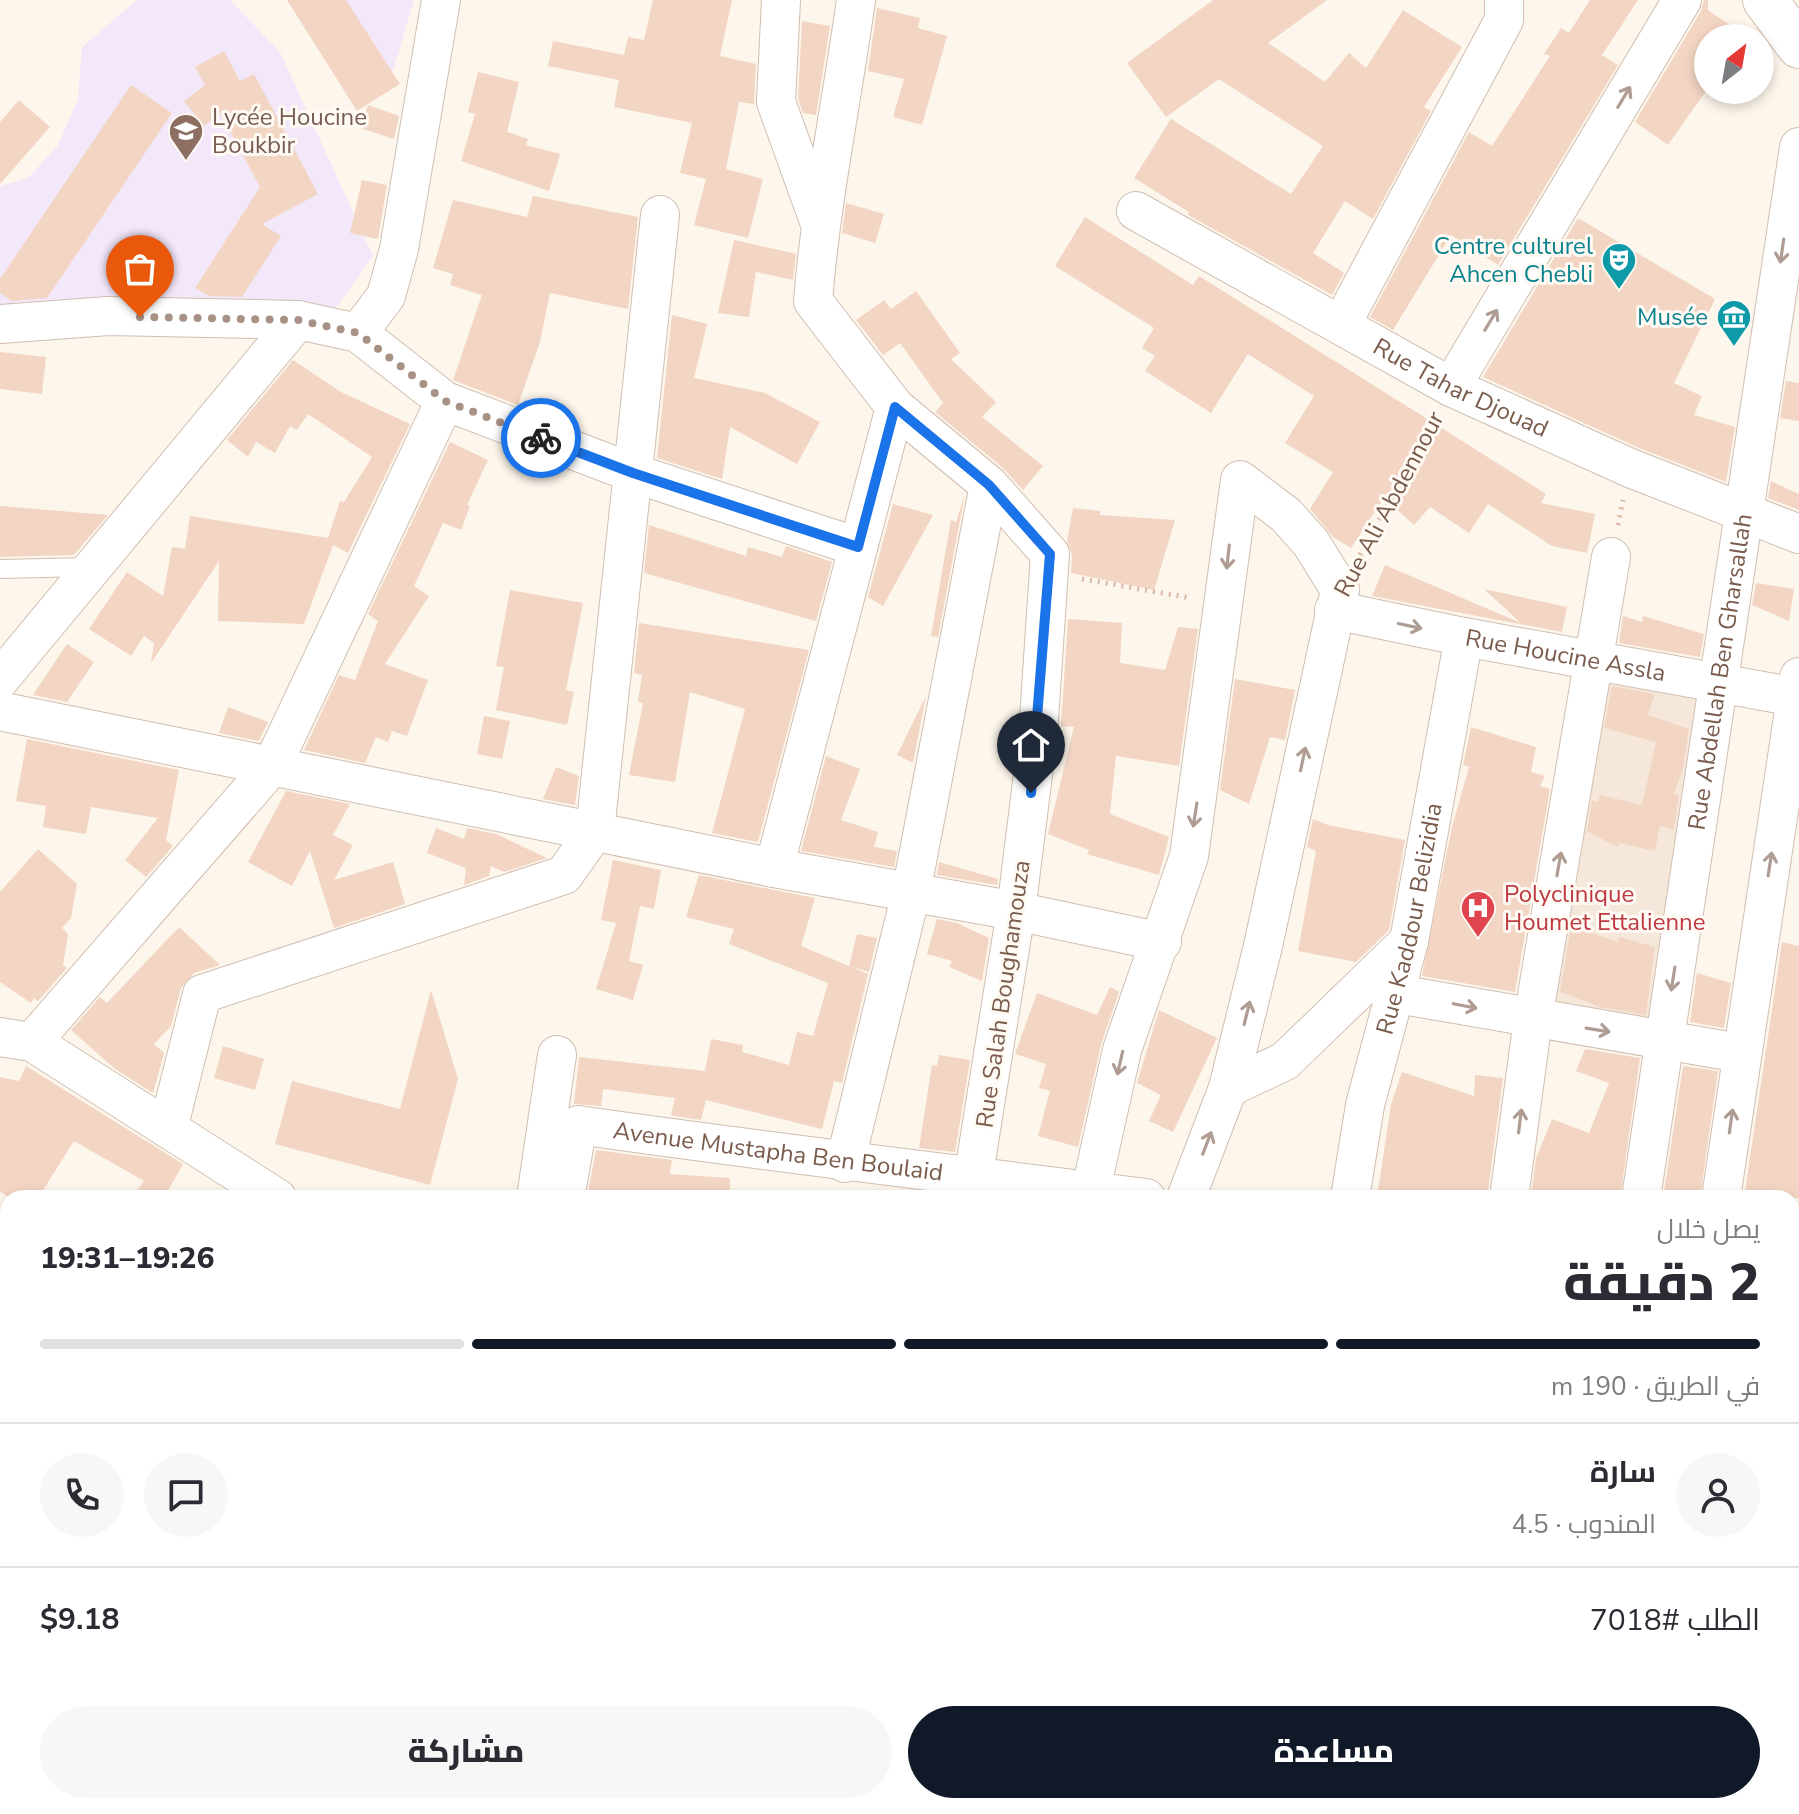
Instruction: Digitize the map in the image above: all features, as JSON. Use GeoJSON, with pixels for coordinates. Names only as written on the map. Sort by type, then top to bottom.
{"type":"FeatureCollection","features":[{"type":"Feature","properties":{"kind":"main road"},"geometry":{"type":"LineString","coordinates":[[1765,0],[1799,46]]}},
{"type":"Feature","properties":{"kind":"street"},"geometry":{"type":"LineString","coordinates":[[358,333],[386,296],[399,249],[441,0]]}},
{"type":"Feature","properties":{"kind":"street"},"geometry":{"type":"LineString","coordinates":[[781,0],[776,102],[819,221]]}},
{"type":"Feature","properties":{"kind":"street","name":"Rue Salah Boughamouza"},"geometry":{"type":"LineString","coordinates":[[856,0],[831,175],[819,221],[813,301],[895,407],[989,485],[1050,554],[1038,734],[1016,911],[973,1187]]}},
{"type":"Feature","properties":{"kind":"street"},"geometry":{"type":"LineString","coordinates":[[1341,325],[1504,20],[1504,0]]}},
{"type":"Feature","properties":{"kind":"street","name":"Rue Ali Abdennour"},"geometry":{"type":"LineString","coordinates":[[1451,387],[1682,0]]}},
{"type":"Feature","properties":{"kind":"street","name":"Rue Abdellah Ben Gharsallah"},"geometry":{"type":"LineString","coordinates":[[1642,1190],[1799,147]]}},
{"type":"Feature","properties":{"kind":"street","name":"Rue Tahar Djouad"},"geometry":{"type":"LineString","coordinates":[[1136,211],[1451,387],[1630,468],[1799,534]]}},
{"type":"Feature","properties":{"kind":"street"},"geometry":{"type":"LineString","coordinates":[[168,1129],[202,994],[564,875],[595,831],[660,215]]}},
{"type":"Feature","properties":{"kind":"street"},"geometry":{"type":"LineString","coordinates":[[0,324],[108,316],[298,320],[358,333],[445,401],[633,473],[858,547]]}},
{"type":"Feature","properties":{"kind":"street"},"geometry":{"type":"LineString","coordinates":[[0,679],[298,320]]}},
{"type":"Feature","properties":{"kind":"street"},"geometry":{"type":"LineString","coordinates":[[264,1190],[16,1040],[272,766],[445,401]]}},
{"type":"Feature","properties":{"kind":"street"},"geometry":{"type":"LineString","coordinates":[[774,868],[895,407]]}},
{"type":"Feature","properties":{"kind":"street"},"geometry":{"type":"LineString","coordinates":[[1090,1190],[1122,1050],[1162,942],[1189,856],[1240,480],[1286,515],[1311,543],[1337,600]]}},
{"type":"Feature","properties":{"kind":"street"},"geometry":{"type":"LineString","coordinates":[[845,1163],[911,893],[989,485]]}},
{"type":"Feature","properties":{"kind":"street"},"geometry":{"type":"LineString","coordinates":[[1510,1190],[1533,1019],[1611,557]]}},
{"type":"Feature","properties":{"kind":"street","name":"Rue Ali Abdennour"},"geometry":{"type":"LineString","coordinates":[[1189,1190],[1228,1088],[1263,946],[1337,600]]}},
{"type":"Feature","properties":{"kind":"street","name":"Rue Houcine Assla"},"geometry":{"type":"LineString","coordinates":[[1337,600],[1464,637],[1594,662],[1719,685],[1798,687]]}},
{"type":"Feature","properties":{"kind":"street","name":"Rue Kaddour Belizidia"},"geometry":{"type":"LineString","coordinates":[[1351,1190],[1365,1105],[1409,941],[1464,637]]}},
{"type":"Feature","properties":{"kind":"street"},"geometry":{"type":"LineString","coordinates":[[1722,1190],[1740,1053],[1798,687]]}},
{"type":"Feature","properties":{"kind":"street"},"geometry":{"type":"LineString","coordinates":[[0,711],[774,868],[1016,911],[1162,942]]}},
{"type":"Feature","properties":{"kind":"street"},"geometry":{"type":"LineString","coordinates":[[1228,1088],[1285,1061],[1409,941]]}},
{"type":"Feature","properties":{"kind":"street"},"geometry":{"type":"LineString","coordinates":[[1397,994],[1740,1053]]}},
{"type":"Feature","properties":{"kind":"street"},"geometry":{"type":"LineString","coordinates":[[537,1190],[557,1055]]}},
{"type":"Feature","properties":{"kind":"street","name":"Avenue Mustapha Ben Boulaid"},"geometry":{"type":"LineString","coordinates":[[566,1190],[578,1125],[845,1163],[973,1187],[1023,1190]]}},
{"type":"Feature","properties":{"kind":"lane"},"geometry":{"type":"LineString","coordinates":[[0,569],[93,567]]}},
{"type":"Feature","properties":{"kind":"path","name":"Rue Ali Abdennour"},"geometry":{"type":"LineString","coordinates":[[1337,600],[1451,387]]}},
{"type":"Feature","properties":{"kind":"path"},"geometry":{"type":"LineString","coordinates":[[1611,557],[1630,468]]}},
{"type":"Feature","properties":{"kind":"path"},"geometry":{"type":"LineString","coordinates":[[1050,573],[1223,603]]}},
{"type":"Feature","properties":{"kind":"shaded area","name":"Lycée Houcine Boukbir"},"geometry":{"type":"Polygon","coordinates":[[[137,0],[230,0],[280,52],[373,256],[335,309],[170,303],[0,307],[0,186],[28,178],[57,147],[78,99],[82,47],[137,0]]]}},
{"type":"Feature","properties":{"kind":"shaded area"},"geometry":{"type":"Polygon","coordinates":[[[301,0],[414,0],[393,71],[353,96],[301,0]]]}},
{"type":"Feature","properties":{"kind":"shaded area"},"geometry":{"type":"Polygon","coordinates":[[[1608,678],[1707,695],[1651,1019],[1553,1002],[1608,678]]]}},
{"type":"Feature","properties":{"kind":"building"},"geometry":{"type":"Polygon","coordinates":[[[287,0],[346,0],[400,84],[357,111],[287,0]]]}},
{"type":"Feature","properties":{"kind":"building"},"geometry":{"type":"Polygon","coordinates":[[[653,0],[732,0],[720,56],[756,64],[754,104],[739,102],[726,169],[763,179],[748,238],[694,225],[706,179],[680,173],[692,123],[614,107],[619,80],[548,66],[553,41],[624,55],[628,37],[644,40],[653,0]]]}},
{"type":"Feature","properties":{"kind":"building"},"geometry":{"type":"Polygon","coordinates":[[[1213,0],[1327,0],[1268,43],[1325,82],[1349,53],[1366,68],[1403,10],[1462,47],[1424,107],[1431,111],[1373,219],[1345,201],[1313,253],[1344,273],[1332,295],[1188,215],[1189,212],[1134,178],[1171,119],[1291,194],[1323,146],[1219,79],[1166,117],[1127,63],[1213,0]]]}},
{"type":"Feature","properties":{"kind":"building"},"geometry":{"type":"Polygon","coordinates":[[[1590,0],[1638,0],[1602,55],[1618,65],[1498,265],[1451,235],[1393,330],[1370,317],[1469,132],[1492,146],[1550,56],[1544,54],[1561,28],[1569,33],[1590,0]]]}},
{"type":"Feature","properties":{"kind":"building"},"geometry":{"type":"Polygon","coordinates":[[[1704,0],[1708,0],[1708,10],[1728,24],[1694,24],[1694,104],[1697,104],[1668,145],[1635,122],[1701,11],[1704,0]]]}},
{"type":"Feature","properties":{"kind":"building"},"geometry":{"type":"Polygon","coordinates":[[[877,8],[920,18],[918,28],[947,36],[922,125],[893,117],[904,79],[868,71],[877,8]]]}},
{"type":"Feature","properties":{"kind":"building"},"geometry":{"type":"Polygon","coordinates":[[[802,21],[830,26],[816,115],[803,113],[798,99],[802,21]]]}},
{"type":"Feature","properties":{"kind":"building"},"geometry":{"type":"Polygon","coordinates":[[[224,51],[240,81],[254,74],[318,194],[262,224],[281,236],[242,297],[209,296],[195,288],[260,187],[220,113],[204,126],[184,101],[205,85],[195,67],[224,51]]]}},
{"type":"Feature","properties":{"kind":"building"},"geometry":{"type":"Polygon","coordinates":[[[478,72],[519,82],[507,132],[528,139],[526,145],[560,154],[549,191],[461,161],[475,114],[468,112],[478,72]]]}},
{"type":"Feature","properties":{"kind":"building"},"geometry":{"type":"Polygon","coordinates":[[[131,85],[172,113],[47,298],[12,301],[0,293],[0,279],[131,85]]]}},
{"type":"Feature","properties":{"kind":"building"},"geometry":{"type":"Polygon","coordinates":[[[19,100],[50,127],[0,184],[0,122],[19,100]]]}},
{"type":"Feature","properties":{"kind":"building"},"geometry":{"type":"Polygon","coordinates":[[[368,105],[399,116],[394,139],[361,128],[368,105]]]}},
{"type":"Feature","properties":{"kind":"building"},"geometry":{"type":"Polygon","coordinates":[[[362,180],[387,185],[378,239],[350,233],[362,180]]]}},
{"type":"Feature","properties":{"kind":"building"},"geometry":{"type":"Polygon","coordinates":[[[533,196],[638,217],[628,309],[550,293],[540,342],[518,405],[453,380],[482,295],[450,285],[453,274],[433,268],[453,200],[527,217],[533,196]]]}},
{"type":"Feature","properties":{"kind":"building"},"geometry":{"type":"Polygon","coordinates":[[[846,203],[884,214],[875,243],[842,233],[846,203]]]}},
{"type":"Feature","properties":{"kind":"building"},"geometry":{"type":"Polygon","coordinates":[[[1085,217],[1193,285],[1199,276],[1437,425],[1546,494],[1541,503],[1595,514],[1587,553],[1552,546],[1488,504],[1469,533],[1430,507],[1414,525],[1384,498],[1351,548],[1333,537],[1310,509],[1333,472],[1285,443],[1314,396],[1248,354],[1211,413],[1145,371],[1155,356],[1142,348],[1154,328],[1055,266],[1085,217]]]}},
{"type":"Feature","properties":{"kind":"building"},"geometry":{"type":"Polygon","coordinates":[[[1578,218],[1715,299],[1674,383],[1702,396],[1694,415],[1735,427],[1726,482],[1639,448],[1483,377],[1578,218]]]}},
{"type":"Feature","properties":{"kind":"building"},"geometry":{"type":"Polygon","coordinates":[[[734,240],[796,254],[793,280],[756,272],[749,317],[718,313],[734,240]]]}},
{"type":"Feature","properties":{"kind":"building"},"geometry":{"type":"Polygon","coordinates":[[[916,291],[960,353],[951,359],[996,402],[982,417],[1043,466],[1023,490],[1003,468],[935,412],[943,403],[900,343],[883,355],[856,320],[884,300],[891,309],[916,291]]]}},
{"type":"Feature","properties":{"kind":"building"},"geometry":{"type":"Polygon","coordinates":[[[672,315],[707,324],[694,378],[765,393],[820,422],[797,464],[730,427],[722,479],[657,458],[672,315]]]}},
{"type":"Feature","properties":{"kind":"building"},"geometry":{"type":"Polygon","coordinates":[[[0,352],[46,357],[42,394],[0,389],[0,352]]]}},
{"type":"Feature","properties":{"kind":"building"},"geometry":{"type":"Polygon","coordinates":[[[293,360],[341,392],[410,424],[348,553],[333,545],[304,624],[218,621],[219,561],[151,663],[154,643],[144,636],[131,656],[89,629],[127,572],[163,596],[172,547],[185,549],[190,516],[328,538],[340,501],[344,502],[372,457],[308,414],[297,430],[290,426],[275,453],[256,442],[248,457],[227,440],[293,360]]]}},
{"type":"Feature","properties":{"kind":"building"},"geometry":{"type":"Polygon","coordinates":[[[1786,381],[1799,383],[1799,421],[1780,418],[1786,381]]]}},
{"type":"Feature","properties":{"kind":"building"},"geometry":{"type":"Polygon","coordinates":[[[450,442],[488,460],[467,505],[470,506],[461,530],[443,523],[414,586],[429,596],[385,664],[428,680],[407,736],[392,731],[388,742],[376,737],[365,763],[304,750],[339,675],[355,680],[378,621],[368,614],[450,442]]]}},
{"type":"Feature","properties":{"kind":"building"},"geometry":{"type":"Polygon","coordinates":[[[1771,481],[1799,494],[1799,510],[1768,498],[1771,481]]]}},
{"type":"Feature","properties":{"kind":"building"},"geometry":{"type":"Polygon","coordinates":[[[965,494],[938,637],[931,636],[951,520],[956,522],[965,494]]]}},
{"type":"Feature","properties":{"kind":"building"},"geometry":{"type":"Polygon","coordinates":[[[893,504],[933,515],[883,606],[868,597],[893,504]]]}},
{"type":"Feature","properties":{"kind":"building"},"geometry":{"type":"Polygon","coordinates":[[[0,506],[108,515],[74,555],[0,557],[0,506]]]}},
{"type":"Feature","properties":{"kind":"building"},"geometry":{"type":"Polygon","coordinates":[[[1073,508],[1100,511],[1100,515],[1175,520],[1154,590],[1071,573],[1072,555],[1067,541],[1073,508]]]}},
{"type":"Feature","properties":{"kind":"building"},"geometry":{"type":"Polygon","coordinates":[[[649,525],[746,556],[748,547],[782,557],[786,546],[832,562],[816,621],[644,573],[649,525]]]}},
{"type":"Feature","properties":{"kind":"building"},"geometry":{"type":"Polygon","coordinates":[[[1385,565],[1521,623],[1484,589],[1567,607],[1562,632],[1372,596],[1385,565]]]}},
{"type":"Feature","properties":{"kind":"building"},"geometry":{"type":"Polygon","coordinates":[[[1756,583],[1794,589],[1789,621],[1752,605],[1756,583]]]}},
{"type":"Feature","properties":{"kind":"building"},"geometry":{"type":"Polygon","coordinates":[[[510,590],[583,603],[566,690],[574,692],[567,725],[496,710],[504,667],[496,666],[510,590]]]}},
{"type":"Feature","properties":{"kind":"building"},"geometry":{"type":"Polygon","coordinates":[[[1623,616],[1642,622],[1643,616],[1704,634],[1700,657],[1619,643],[1623,616]]]}},
{"type":"Feature","properties":{"kind":"building"},"geometry":{"type":"Polygon","coordinates":[[[1068,619],[1122,623],[1120,663],[1165,670],[1178,627],[1198,629],[1179,766],[1116,756],[1110,814],[1169,837],[1159,875],[1087,854],[1089,850],[1048,834],[1074,727],[1061,726],[1068,619]]]}},
{"type":"Feature","properties":{"kind":"building"},"geometry":{"type":"Polygon","coordinates":[[[639,623],[809,650],[758,842],[712,833],[745,709],[690,692],[675,782],[629,775],[643,703],[638,702],[642,675],[634,673],[639,623]]]}},
{"type":"Feature","properties":{"kind":"building"},"geometry":{"type":"Polygon","coordinates":[[[67,644],[94,662],[67,702],[33,695],[67,644]]]}},
{"type":"Feature","properties":{"kind":"building"},"geometry":{"type":"Polygon","coordinates":[[[1235,679],[1295,690],[1285,740],[1270,737],[1249,804],[1220,790],[1235,679]]]}},
{"type":"Feature","properties":{"kind":"building"},"geometry":{"type":"Polygon","coordinates":[[[1612,686],[1655,694],[1648,715],[1689,729],[1683,769],[1674,794],[1679,795],[1674,830],[1660,826],[1655,851],[1620,843],[1617,847],[1587,831],[1592,800],[1598,802],[1600,795],[1642,805],[1656,742],[1604,728],[1612,686]]]}},
{"type":"Feature","properties":{"kind":"building"},"geometry":{"type":"Polygon","coordinates":[[[926,696],[913,763],[897,755],[926,696]]]}},
{"type":"Feature","properties":{"kind":"building"},"geometry":{"type":"Polygon","coordinates":[[[228,707],[268,722],[259,741],[219,733],[228,707]]]}},
{"type":"Feature","properties":{"kind":"building"},"geometry":{"type":"Polygon","coordinates":[[[484,716],[510,721],[502,759],[477,754],[484,716]]]}},
{"type":"Feature","properties":{"kind":"building"},"geometry":{"type":"Polygon","coordinates":[[[1471,727],[1536,747],[1531,772],[1545,776],[1540,786],[1550,789],[1515,992],[1422,976],[1452,827],[1469,767],[1463,765],[1471,727]]]}},
{"type":"Feature","properties":{"kind":"building"},"geometry":{"type":"Polygon","coordinates":[[[27,739],[179,770],[166,840],[173,846],[146,877],[125,860],[158,818],[91,807],[86,834],[43,827],[46,806],[16,801],[27,739]]]}},
{"type":"Feature","properties":{"kind":"building"},"geometry":{"type":"Polygon","coordinates":[[[826,756],[860,769],[841,820],[878,832],[874,847],[897,851],[894,867],[801,851],[826,756]]]}},
{"type":"Feature","properties":{"kind":"building"},"geometry":{"type":"Polygon","coordinates":[[[556,767],[579,776],[575,805],[543,799],[556,767]]]}},
{"type":"Feature","properties":{"kind":"building"},"geometry":{"type":"Polygon","coordinates":[[[286,791],[350,804],[333,835],[353,845],[334,880],[393,862],[405,904],[334,928],[310,851],[292,886],[248,862],[286,791]]]}},
{"type":"Feature","properties":{"kind":"building"},"geometry":{"type":"Polygon","coordinates":[[[1313,819],[1328,825],[1405,840],[1389,930],[1356,962],[1298,951],[1316,851],[1307,847],[1313,819]]]}},
{"type":"Feature","properties":{"kind":"building"},"geometry":{"type":"Polygon","coordinates":[[[436,828],[464,839],[467,828],[496,834],[547,858],[504,872],[491,866],[489,876],[464,885],[466,868],[427,853],[436,828]]]}},
{"type":"Feature","properties":{"kind":"building"},"geometry":{"type":"Polygon","coordinates":[[[38,849],[77,884],[71,918],[62,928],[68,934],[63,965],[67,968],[38,1001],[34,998],[31,1003],[0,982],[0,892],[38,849]]]}},
{"type":"Feature","properties":{"kind":"building"},"geometry":{"type":"Polygon","coordinates":[[[613,860],[661,870],[654,909],[640,906],[629,961],[643,965],[633,1000],[596,989],[616,923],[601,920],[613,860]]]}},
{"type":"Feature","properties":{"kind":"building"},"geometry":{"type":"Polygon","coordinates":[[[939,862],[998,879],[997,885],[937,875],[939,862]]]}},
{"type":"Feature","properties":{"kind":"building"},"geometry":{"type":"Polygon","coordinates":[[[699,875],[815,898],[801,946],[849,966],[857,934],[877,938],[869,972],[852,967],[868,974],[842,1083],[834,1081],[822,1129],[706,1100],[701,1120],[674,1116],[671,1115],[675,1098],[603,1089],[601,1106],[574,1104],[579,1057],[705,1071],[711,1039],[743,1045],[742,1052],[789,1065],[797,1032],[813,1036],[828,983],[729,944],[734,929],[686,917],[699,875]]]}},
{"type":"Feature","properties":{"kind":"building"},"geometry":{"type":"Polygon","coordinates":[[[937,919],[957,923],[989,938],[982,981],[949,967],[952,961],[927,954],[937,919]]]}},
{"type":"Feature","properties":{"kind":"building"},"geometry":{"type":"Polygon","coordinates":[[[1571,926],[1618,942],[1619,937],[1655,947],[1646,1015],[1600,1007],[1560,992],[1571,926]]]}},
{"type":"Feature","properties":{"kind":"building"},"geometry":{"type":"Polygon","coordinates":[[[179,927],[220,965],[194,973],[181,988],[171,1026],[154,1044],[164,1053],[153,1093],[115,1069],[71,1030],[100,997],[107,1003],[179,927]]]}},
{"type":"Feature","properties":{"kind":"building"},"geometry":{"type":"Polygon","coordinates":[[[1782,942],[1799,946],[1799,1190],[1745,1190],[1782,942]]]}},
{"type":"Feature","properties":{"kind":"building"},"geometry":{"type":"Polygon","coordinates":[[[1697,973],[1731,983],[1724,1028],[1690,1022],[1697,973]]]}},
{"type":"Feature","properties":{"kind":"building"},"geometry":{"type":"Polygon","coordinates":[[[1110,987],[1119,992],[1101,1045],[1078,1147],[1038,1136],[1050,1091],[1039,1088],[1046,1064],[1015,1054],[1037,993],[1097,1015],[1110,987]]]}},
{"type":"Feature","properties":{"kind":"building"},"geometry":{"type":"Polygon","coordinates":[[[431,990],[458,1079],[430,1185],[275,1144],[292,1081],[400,1109],[431,990]]]}},
{"type":"Feature","properties":{"kind":"building"},"geometry":{"type":"Polygon","coordinates":[[[1159,1010],[1217,1038],[1173,1132],[1149,1121],[1161,1095],[1137,1083],[1159,1010]]]}},
{"type":"Feature","properties":{"kind":"building"},"geometry":{"type":"Polygon","coordinates":[[[223,1046],[264,1059],[255,1090],[214,1078],[223,1046]]]}},
{"type":"Feature","properties":{"kind":"building"},"geometry":{"type":"Polygon","coordinates":[[[1585,1049],[1640,1058],[1621,1190],[1532,1190],[1536,1158],[1552,1119],[1589,1133],[1609,1083],[1576,1071],[1585,1049]]]}},
{"type":"Feature","properties":{"kind":"building"},"geometry":{"type":"Polygon","coordinates":[[[939,1055],[970,1060],[955,1152],[919,1148],[932,1065],[937,1066],[939,1055]]]}},
{"type":"Feature","properties":{"kind":"building"},"geometry":{"type":"Polygon","coordinates":[[[26,1066],[183,1164],[168,1190],[138,1190],[144,1181],[74,1141],[43,1190],[0,1190],[0,1077],[19,1081],[26,1066]]]}},
{"type":"Feature","properties":{"kind":"building"},"geometry":{"type":"Polygon","coordinates":[[[1683,1066],[1718,1071],[1701,1190],[1664,1190],[1683,1066]]]}},
{"type":"Feature","properties":{"kind":"building"},"geometry":{"type":"Polygon","coordinates":[[[1402,1072],[1474,1096],[1475,1075],[1503,1078],[1488,1190],[1378,1190],[1391,1104],[1402,1072]]]}},
{"type":"Feature","properties":{"kind":"building"},"geometry":{"type":"Polygon","coordinates":[[[596,1150],[672,1160],[670,1174],[730,1178],[730,1190],[588,1190],[596,1150]]]}},
{"type":"Feature","properties":{"kind":"way so far"},"geometry":{"type":"LineString","coordinates":[[140,317],[298,320],[358,333],[445,401],[541,438]]}},
{"type":"Feature","properties":{"kind":"place","name":"Lycée Houcine Boukbir"},"geometry":{"type":"Point","coordinates":[186,162]}},
{"type":"Feature","properties":{"kind":"place","name":"Centre culturel Ahcen Chebli"},"geometry":{"type":"Point","coordinates":[1619,291]}},
{"type":"Feature","properties":{"kind":"place","name":"Musée"},"geometry":{"type":"Point","coordinates":[1734,348]}},
{"type":"Feature","properties":{"kind":"place","name":"Polyclinique Houmet Ettalienne"},"geometry":{"type":"Point","coordinates":[1478,939]}},
{"type":"Feature","properties":{"kind":"route"},"geometry":{"type":"LineString","coordinates":[[541,438],[633,473],[858,547],[895,407],[989,485],[1050,554],[1031,793]]}}]}
